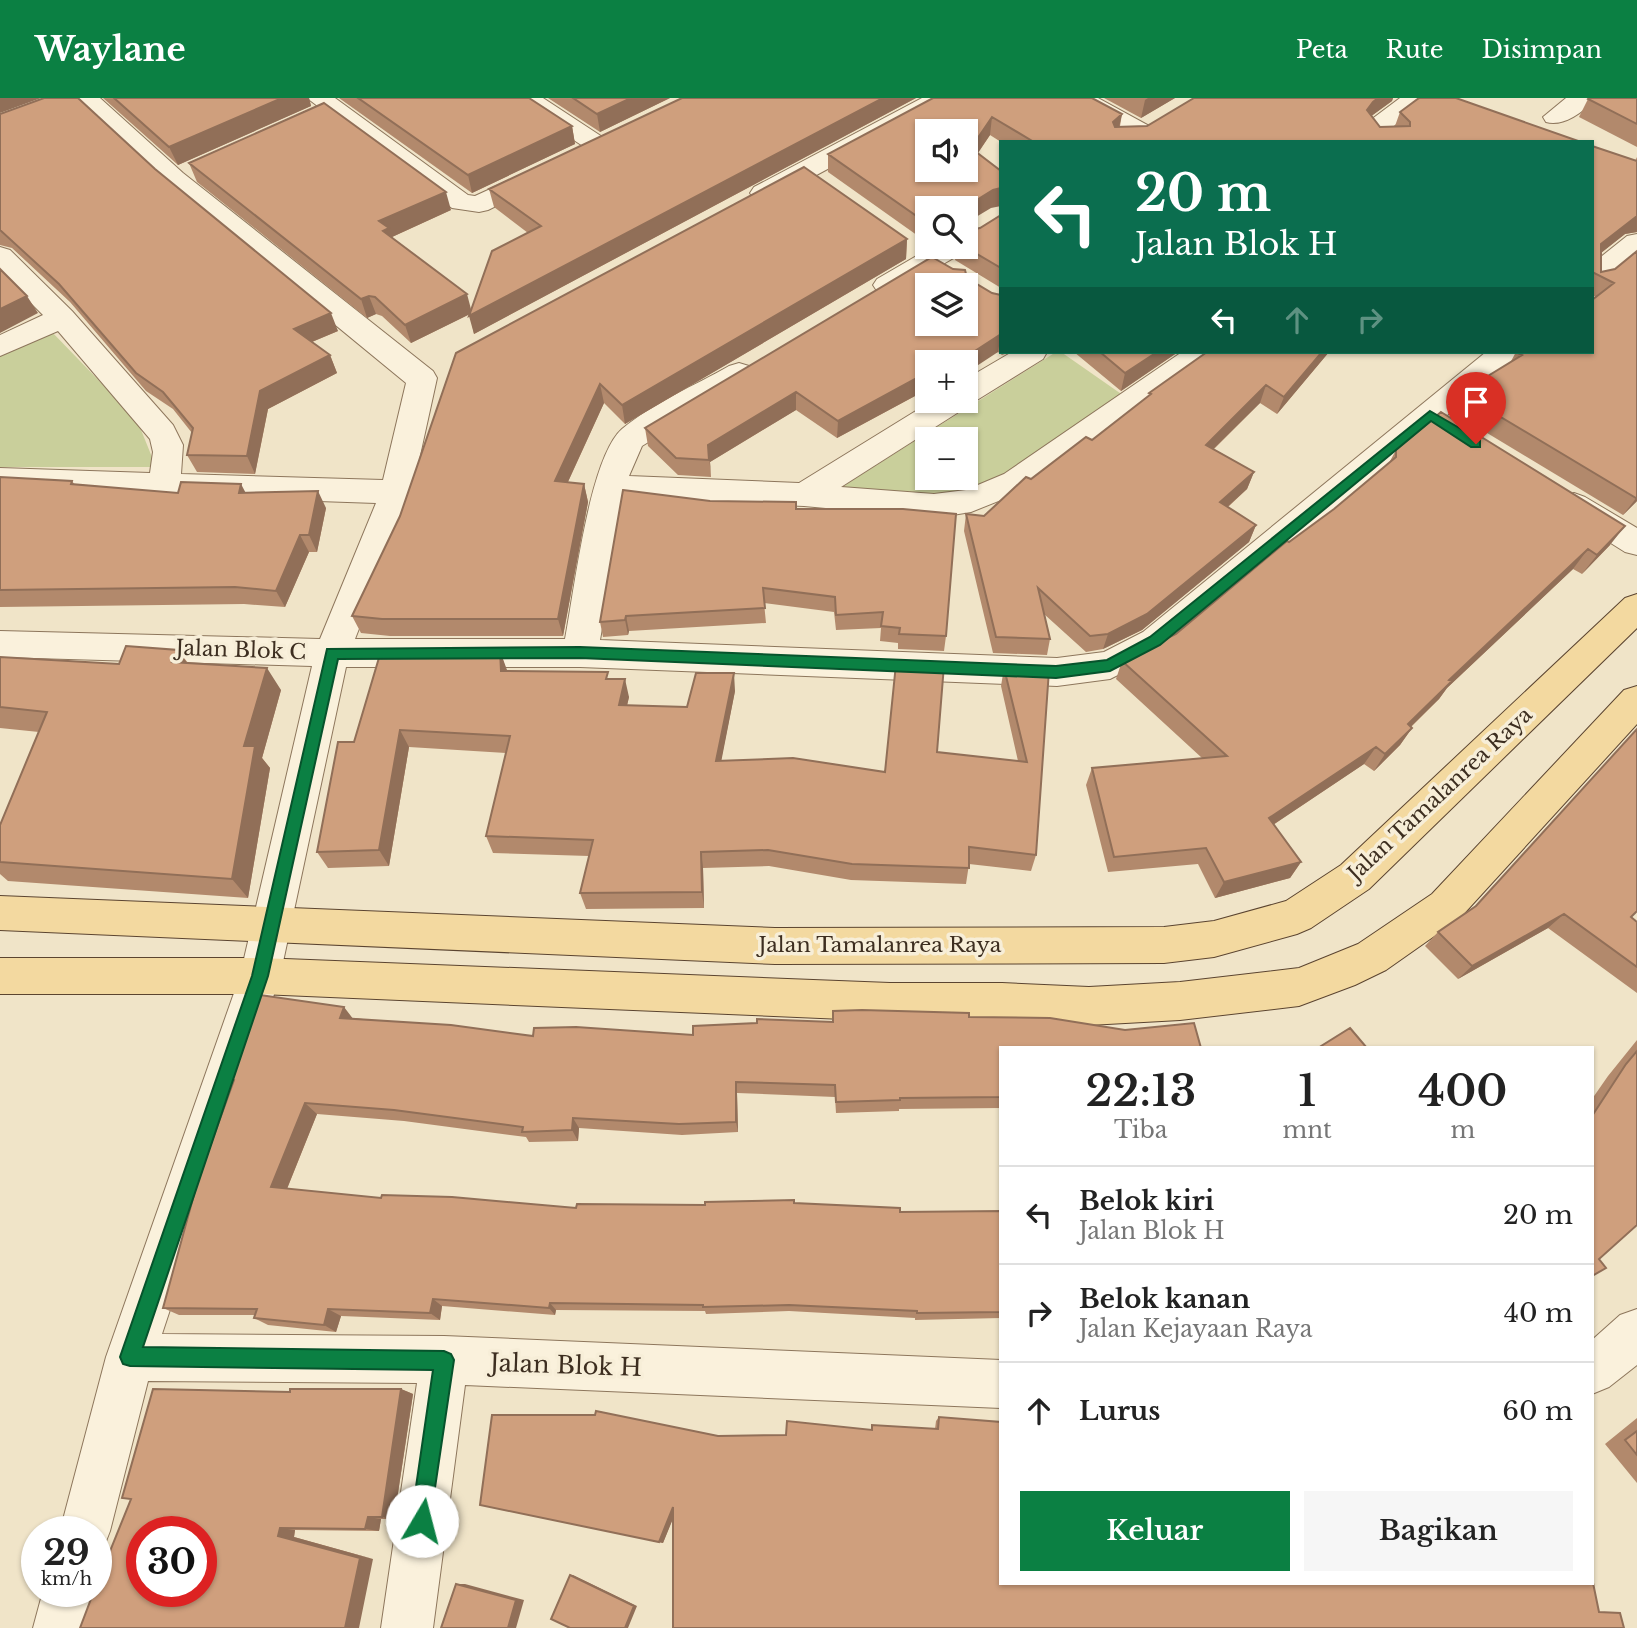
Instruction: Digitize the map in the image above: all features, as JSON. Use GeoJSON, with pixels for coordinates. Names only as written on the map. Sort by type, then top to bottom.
{"type":"FeatureCollection","features":[{"type":"Feature","properties":{"kind":"main road","name":"Jalan Tamalanrea Raya"},"geometry":{"type":"LineString","coordinates":[[0,913],[775,946],[1164,945],[1214,939],[1297,916],[1355,877],[1637,607]]}},
{"type":"Feature","properties":{"kind":"main road"},"geometry":{"type":"LineString","coordinates":[[0,976],[260,976],[890,1002],[1002,1002],[1089,1006],[1180,1001],[1299,987],[1372,957],[1446,906],[1637,700]]}},
{"type":"Feature","properties":{"kind":"street"},"geometry":{"type":"LineString","coordinates":[[86,98],[186,173],[418,377],[436,370],[396,492],[332,653],[260,976],[130,1357],[89,1516]]}},
{"type":"Feature","properties":{"kind":"street"},"geometry":{"type":"LineString","coordinates":[[526,98],[598,145]]}},
{"type":"Feature","properties":{"kind":"street"},"geometry":{"type":"LineString","coordinates":[[743,204],[814,179],[941,98]]}},
{"type":"Feature","properties":{"kind":"street"},"geometry":{"type":"LineString","coordinates":[[1080,98],[1148,132]]}},
{"type":"Feature","properties":{"kind":"street"},"geometry":{"type":"LineString","coordinates":[[1385,140],[1375,130],[1377,127],[1416,98]]}},
{"type":"Feature","properties":{"kind":"street"},"geometry":{"type":"LineString","coordinates":[[1555,117],[1582,98]]}},
{"type":"Feature","properties":{"kind":"street"},"geometry":{"type":"LineString","coordinates":[[320,109],[449,194],[472,205],[622,134]]}},
{"type":"Feature","properties":{"kind":"street"},"geometry":{"type":"LineString","coordinates":[[1594,242],[1629,249]]}},
{"type":"Feature","properties":{"kind":"street"},"geometry":{"type":"LineString","coordinates":[[1594,277],[1629,249]]}},
{"type":"Feature","properties":{"kind":"street"},"geometry":{"type":"LineString","coordinates":[[0,257],[62,318],[162,433],[168,443],[169,456],[163,484]]}},
{"type":"Feature","properties":{"kind":"street"},"geometry":{"type":"LineString","coordinates":[[861,301],[933,259]]}},
{"type":"Feature","properties":{"kind":"street"},"geometry":{"type":"LineString","coordinates":[[0,346],[62,318]]}},
{"type":"Feature","properties":{"kind":"street"},"geometry":{"type":"LineString","coordinates":[[978,386],[1029,354]]}},
{"type":"Feature","properties":{"kind":"street"},"geometry":{"type":"LineString","coordinates":[[610,487],[804,495],[934,506],[971,501],[993,494],[1015,482],[1199,354]]}},
{"type":"Feature","properties":{"kind":"street","name":"Jalan Blok C"},"geometry":{"type":"LineString","coordinates":[[0,644],[332,653],[580,653],[1056,672],[1110,666],[1155,641],[1441,422],[1502,354]]}},
{"type":"Feature","properties":{"kind":"street"},"geometry":{"type":"LineString","coordinates":[[580,653],[610,487],[621,454],[631,438],[767,356]]}},
{"type":"Feature","properties":{"kind":"street"},"geometry":{"type":"LineString","coordinates":[[804,495],[935,413]]}},
{"type":"Feature","properties":{"kind":"street"},"geometry":{"type":"LineString","coordinates":[[0,479],[396,492]]}},
{"type":"Feature","properties":{"kind":"street"},"geometry":{"type":"LineString","coordinates":[[1545,486],[1637,544]]}},
{"type":"Feature","properties":{"kind":"street"},"geometry":{"type":"LineString","coordinates":[[1594,1368],[1629,1342],[1637,1332]]}},
{"type":"Feature","properties":{"kind":"street","name":"Jalan Blok H"},"geometry":{"type":"LineString","coordinates":[[130,1357],[444,1360],[999,1384]]}},
{"type":"Feature","properties":{"kind":"street"},"geometry":{"type":"LineString","coordinates":[[407,1628],[444,1360]]}},
{"type":"Feature","properties":{"kind":"street"},"geometry":{"type":"LineString","coordinates":[[60,1628],[65,1607]]}},
{"type":"Feature","properties":{"kind":"green space"},"geometry":{"type":"Polygon","coordinates":[[[50,330],[137,420],[156,467],[0,467],[0,353],[50,330]]]}},
{"type":"Feature","properties":{"kind":"green space"},"geometry":{"type":"Polygon","coordinates":[[[1053,354],[1064,354],[1127,398],[1009,477],[978,487],[978,427],[937,427],[959,413],[978,413],[978,401],[1053,354]]]}},
{"type":"Feature","properties":{"kind":"green space"},"geometry":{"type":"Polygon","coordinates":[[[915,441],[915,490],[968,490],[934,501],[837,492],[915,441]]]}},
{"type":"Feature","properties":{"kind":"building"},"geometry":{"type":"Polygon","coordinates":[[[44,98],[78,98],[155,169],[331,313],[294,329],[330,355],[260,391],[247,456],[187,455],[193,428],[163,392],[136,373],[59,284],[0,230],[0,114],[44,98]]]}},
{"type":"Feature","properties":{"kind":"building"},"geometry":{"type":"Polygon","coordinates":[[[114,98],[282,98],[169,147],[114,98]]]}},
{"type":"Feature","properties":{"kind":"building"},"geometry":{"type":"Polygon","coordinates":[[[358,98],[529,98],[572,126],[468,175],[358,98]]]}},
{"type":"Feature","properties":{"kind":"building"},"geometry":{"type":"Polygon","coordinates":[[[573,98],[631,98],[597,114],[573,98]]]}},
{"type":"Feature","properties":{"kind":"building"},"geometry":{"type":"Polygon","coordinates":[[[682,98],[883,98],[469,316],[492,251],[541,226],[489,189],[682,98]]]}},
{"type":"Feature","properties":{"kind":"building"},"geometry":{"type":"Polygon","coordinates":[[[933,98],[1092,98],[1122,114],[1113,122],[1115,127],[1147,126],[1194,98],[1378,98],[1367,110],[1380,127],[1410,126],[1410,122],[1400,112],[1419,98],[1456,98],[1575,140],[1031,140],[992,117],[978,138],[978,119],[915,119],[915,182],[978,182],[978,153],[999,169],[999,188],[978,199],[978,196],[915,196],[915,215],[828,154],[933,98]]]}},
{"type":"Feature","properties":{"kind":"building"},"geometry":{"type":"Polygon","coordinates":[[[1637,98],[1637,124],[1588,99],[1637,98]]]}},
{"type":"Feature","properties":{"kind":"building"},"geometry":{"type":"Polygon","coordinates":[[[324,103],[446,192],[379,221],[389,228],[383,231],[467,294],[405,325],[375,297],[361,299],[189,163],[324,103]]]}},
{"type":"Feature","properties":{"kind":"building"},"geometry":{"type":"Polygon","coordinates":[[[1594,147],[1637,161],[1637,216],[1601,244],[1601,272],[1615,269],[1637,251],[1636,498],[1464,395],[1483,379],[1522,355],[1520,354],[1594,354],[1594,298],[1614,283],[1594,273],[1594,147]]]}},
{"type":"Feature","properties":{"kind":"building"},"geometry":{"type":"Polygon","coordinates":[[[804,167],[907,239],[622,405],[600,384],[555,481],[584,484],[558,619],[382,619],[352,616],[400,516],[456,353],[804,167]]]}},
{"type":"Feature","properties":{"kind":"building"},"geometry":{"type":"Polygon","coordinates":[[[999,216],[999,267],[978,255],[978,228],[999,216]]]}},
{"type":"Feature","properties":{"kind":"building"},"geometry":{"type":"Polygon","coordinates":[[[929,259],[936,259],[953,269],[965,270],[966,273],[915,273],[915,336],[978,336],[978,285],[999,295],[999,335],[976,350],[915,350],[915,379],[838,421],[796,392],[708,445],[709,460],[676,458],[645,428],[929,259]]]}},
{"type":"Feature","properties":{"kind":"building"},"geometry":{"type":"Polygon","coordinates":[[[0,269],[27,296],[0,309],[0,269]]]}},
{"type":"Feature","properties":{"kind":"building"},"geometry":{"type":"Polygon","coordinates":[[[1102,354],[1154,354],[1125,373],[1102,354]]]}},
{"type":"Feature","properties":{"kind":"building"},"geometry":{"type":"Polygon","coordinates":[[[1204,354],[1320,354],[1284,397],[1266,385],[1206,445],[1254,472],[1220,502],[1256,525],[1147,614],[1108,634],[1090,636],[1038,588],[1050,639],[996,637],[966,514],[984,516],[1026,477],[1031,479],[1086,437],[1092,440],[1151,394],[1149,393],[1204,354]]]}},
{"type":"Feature","properties":{"kind":"building"},"geometry":{"type":"Polygon","coordinates":[[[1441,412],[1625,526],[1597,555],[1588,549],[1449,680],[1452,681],[1408,724],[1412,728],[1385,754],[1376,747],[1269,818],[1301,862],[1224,882],[1206,848],[1114,857],[1092,768],[1227,756],[1122,661],[1176,634],[1287,541],[1334,509],[1396,457],[1396,450],[1441,412]]]}},
{"type":"Feature","properties":{"kind":"building"},"geometry":{"type":"Polygon","coordinates":[[[0,477],[72,481],[71,484],[178,493],[181,482],[241,484],[239,493],[318,491],[309,535],[300,535],[276,591],[235,587],[0,590],[0,477]]]}},
{"type":"Feature","properties":{"kind":"building"},"geometry":{"type":"Polygon","coordinates":[[[623,490],[710,501],[796,502],[796,509],[903,509],[956,514],[946,636],[899,634],[900,628],[881,626],[883,612],[836,615],[835,597],[763,588],[765,608],[626,616],[625,620],[600,622],[623,490]]]}},
{"type":"Feature","properties":{"kind":"building"},"geometry":{"type":"Polygon","coordinates":[[[126,646],[178,650],[172,662],[267,668],[244,746],[255,746],[232,879],[0,862],[0,825],[47,712],[0,707],[0,657],[119,664],[126,646]]]}},
{"type":"Feature","properties":{"kind":"building"},"geometry":{"type":"Polygon","coordinates":[[[381,651],[500,651],[501,671],[608,672],[606,679],[625,679],[619,705],[687,707],[696,673],[734,673],[716,761],[793,758],[885,772],[896,664],[944,665],[937,752],[1027,762],[1004,668],[1049,670],[1036,855],[969,847],[969,868],[852,864],[768,850],[701,852],[702,892],[580,893],[593,840],[486,836],[510,736],[400,730],[379,850],[317,852],[338,742],[354,742],[381,651]]]}},
{"type":"Feature","properties":{"kind":"building"},"geometry":{"type":"Polygon","coordinates":[[[1637,729],[1637,911],[1631,917],[1637,922],[1637,967],[1564,914],[1472,966],[1438,932],[1476,906],[1637,729]]]}},
{"type":"Feature","properties":{"kind":"building"},"geometry":{"type":"Polygon","coordinates":[[[260,995],[344,1007],[340,1018],[451,1025],[533,1036],[534,1028],[576,1027],[693,1035],[693,1026],[757,1023],[757,1019],[833,1022],[833,1011],[862,1010],[969,1013],[969,1017],[1050,1018],[1125,1030],[1194,1023],[1200,1046],[999,1046],[999,1097],[836,1102],[835,1085],[736,1082],[736,1122],[679,1124],[573,1118],[572,1130],[522,1132],[523,1127],[394,1110],[305,1103],[271,1187],[381,1198],[382,1195],[452,1197],[576,1208],[577,1204],[705,1205],[705,1202],[794,1200],[794,1203],[900,1208],[900,1212],[999,1211],[999,1312],[917,1313],[789,1305],[703,1307],[550,1303],[549,1308],[433,1299],[430,1313],[328,1309],[324,1325],[254,1318],[257,1309],[163,1308],[198,1180],[234,1080],[232,1079],[260,995]]]}},
{"type":"Feature","properties":{"kind":"building"},"geometry":{"type":"Polygon","coordinates":[[[1350,1028],[1365,1046],[1321,1046],[1350,1028]]]}},
{"type":"Feature","properties":{"kind":"building"},"geometry":{"type":"Polygon","coordinates":[[[1637,1051],[1637,1225],[1599,1259],[1606,1268],[1594,1275],[1594,1113],[1637,1051]]]}},
{"type":"Feature","properties":{"kind":"building"},"geometry":{"type":"Polygon","coordinates":[[[153,1389],[290,1392],[290,1389],[401,1389],[382,1517],[368,1517],[365,1529],[280,1528],[278,1536],[360,1558],[345,1628],[80,1628],[88,1607],[112,1607],[112,1546],[131,1499],[122,1498],[153,1389]]]}},
{"type":"Feature","properties":{"kind":"building"},"geometry":{"type":"Polygon","coordinates":[[[596,1411],[718,1436],[786,1435],[787,1421],[872,1430],[872,1425],[938,1429],[939,1417],[999,1422],[999,1585],[1593,1585],[1599,1612],[1620,1613],[1624,1628],[673,1628],[673,1507],[659,1542],[480,1505],[492,1415],[595,1415],[596,1411]]]}},
{"type":"Feature","properties":{"kind":"building"},"geometry":{"type":"Polygon","coordinates":[[[1637,1431],[1637,1455],[1625,1440],[1637,1431]]]}},
{"type":"Feature","properties":{"kind":"building"},"geometry":{"type":"Polygon","coordinates":[[[570,1575],[634,1606],[625,1628],[570,1628],[551,1619],[570,1575]]]}},
{"type":"Feature","properties":{"kind":"building"},"geometry":{"type":"Polygon","coordinates":[[[456,1584],[516,1600],[508,1628],[441,1628],[456,1584]]]}},
{"type":"Feature","properties":{"kind":"route"},"geometry":{"type":"LineString","coordinates":[[422,1521],[444,1360],[130,1357],[260,976],[332,653],[580,653],[1056,672],[1110,666],[1155,641],[1430,415],[1476,444]]}}]}
